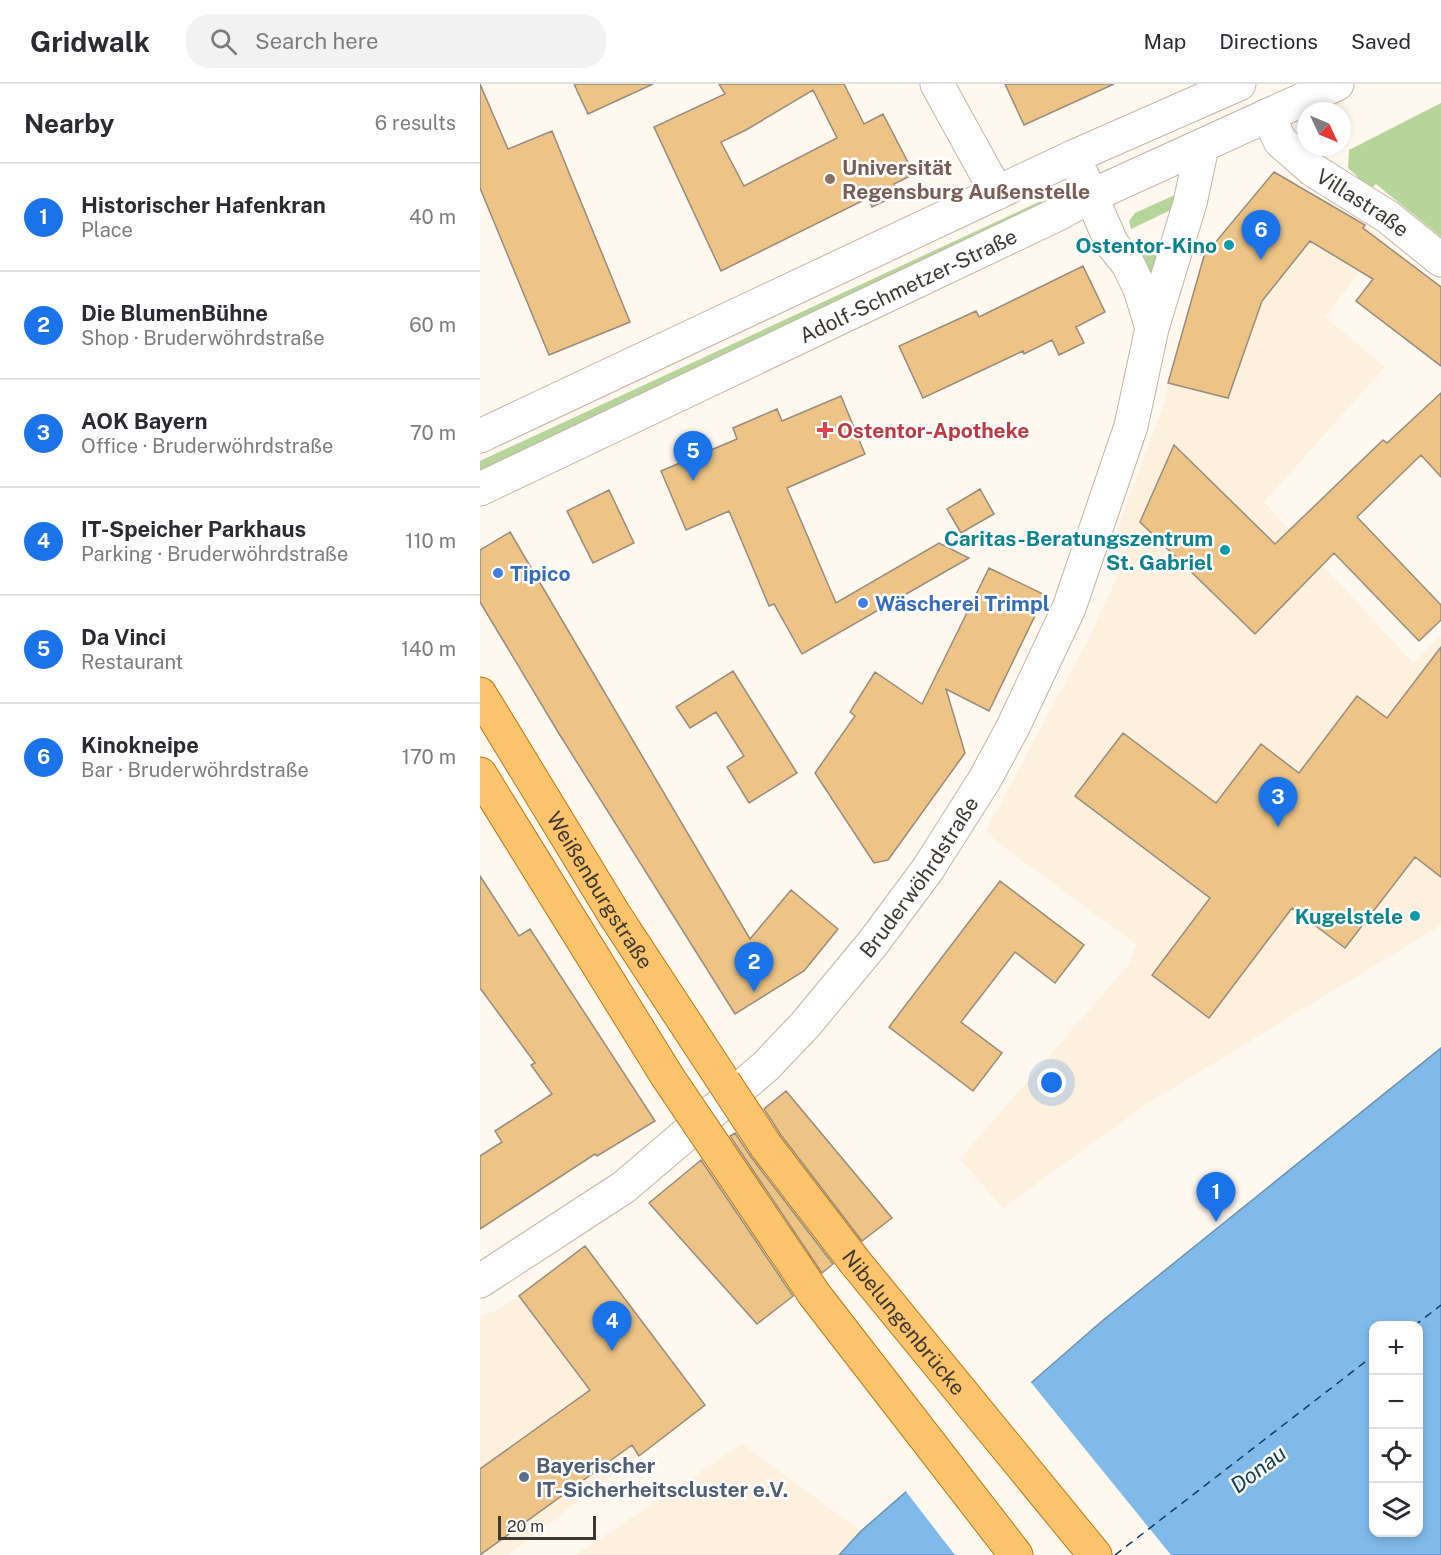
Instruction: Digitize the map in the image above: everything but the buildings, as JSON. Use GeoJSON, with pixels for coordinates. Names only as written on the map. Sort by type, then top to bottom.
{"type":"FeatureCollection","features":[{"type":"Feature","properties":{"kind":"main road","name":"Weißenburgstraße"},"geometry":{"type":"LineString","coordinates":[[480,694],[614,914],[724,1082]]}},
{"type":"Feature","properties":{"kind":"main road","name":"Weißenburgstraße"},"geometry":{"type":"LineString","coordinates":[[480,774],[668,1076],[814,1294],[1016,1555]]}},
{"type":"Feature","properties":{"kind":"main road","name":"Nibelungenbrücke"},"geometry":{"type":"LineString","coordinates":[[724,1082],[766,1146],[855,1262],[1095,1555]]}},
{"type":"Feature","properties":{"kind":"street"},"geometry":{"type":"LineString","coordinates":[[937,84],[997,193]]}},
{"type":"Feature","properties":{"kind":"street"},"geometry":{"type":"LineString","coordinates":[[480,436],[1075,156],[1239,84]]}},
{"type":"Feature","properties":{"kind":"street","name":"Adolf-Schmetzer-Straße"},"geometry":{"type":"LineString","coordinates":[[480,489],[1048,219],[1090,196],[1337,84]]}},
{"type":"Feature","properties":{"kind":"street","name":"Villastraße"},"geometry":{"type":"LineString","coordinates":[[1268,115],[1280,141],[1313,170],[1389,217],[1441,260]]}},
{"type":"Feature","properties":{"kind":"street","name":"Bruderwöhrdstraße"},"geometry":{"type":"LineString","coordinates":[[480,1281],[624,1187],[766,1066],[805,1025],[873,943],[928,869],[985,779],[1013,727],[1069,608],[1131,426],[1152,328],[1190,203],[1202,147]]}},
{"type":"Feature","properties":{"kind":"street","name":"Bruderwöhrdstraße"},"geometry":{"type":"LineString","coordinates":[[1075,156],[1112,244],[1128,264],[1140,289],[1152,328]]}},
{"type":"Feature","properties":{"kind":"shaded area"},"geometry":{"type":"Polygon","coordinates":[[[1274,172],[1365,225],[1384,239],[1325,317],[1385,367],[1264,502],[1413,663],[1441,636],[1441,925],[1148,1103],[1003,1208],[960,1159],[1130,963],[1136,944],[997,842],[986,831],[1092,632],[1118,575],[1122,559],[1118,527],[1165,402],[1168,383],[1204,256],[1274,172]]]}},
{"type":"Feature","properties":{"kind":"shaded area"},"geometry":{"type":"Polygon","coordinates":[[[585,1246],[705,1405],[508,1555],[480,1555],[480,1316],[496,1311],[519,1296],[585,1246]]]}},
{"type":"Feature","properties":{"kind":"shaded area"},"geometry":{"type":"Polygon","coordinates":[[[742,1444],[861,1531],[836,1555],[576,1555],[742,1444]]]}},
{"type":"Feature","properties":{"kind":"green space"},"geometry":{"type":"Polygon","coordinates":[[[1441,103],[1441,237],[1376,184],[1369,190],[1357,181],[1358,177],[1348,168],[1351,149],[1441,103]]]}},
{"type":"Feature","properties":{"kind":"green space"},"geometry":{"type":"Polygon","coordinates":[[[1177,194],[1177,207],[1131,229],[1129,221],[1135,213],[1177,194]]]}},
{"type":"Feature","properties":{"kind":"green space"},"geometry":{"type":"Polygon","coordinates":[[[1041,201],[1044,207],[480,470],[480,461],[1041,201]]]}},
{"type":"Feature","properties":{"kind":"green space"},"geometry":{"type":"Polygon","coordinates":[[[1172,236],[1155,293],[1138,254],[1172,236]]]}},
{"type":"Feature","properties":{"kind":"water","name":"Donau"},"geometry":{"type":"Polygon","coordinates":[[[1441,1048],[1441,1555],[839,1555],[861,1531],[1102,1321],[1441,1048]]]}},
{"type":"Feature","properties":{"kind":"pier"},"geometry":{"type":"Polygon","coordinates":[[[1029,1380],[1171,1555],[955,1555],[904,1489],[1029,1380]]]}},
{"type":"Feature","properties":{"kind":"ferry route"},"geometry":{"type":"LineString","coordinates":[[1420,1321],[1441,1305]]}},
{"type":"Feature","properties":{"kind":"ferry route"},"geometry":{"type":"LineString","coordinates":[[1115,1555],[1369,1359]]}},
{"type":"Feature","properties":{"kind":"place","name":"Universität Regensburg Außenstelle"},"geometry":{"type":"Point","coordinates":[830,179]}},
{"type":"Feature","properties":{"kind":"place","name":"Ostentor-Kino"},"geometry":{"type":"Point","coordinates":[1229,245]}},
{"type":"Feature","properties":{"kind":"place","name":"Kinokneipe"},"geometry":{"type":"Point","coordinates":[1261,260]}},
{"type":"Feature","properties":{"kind":"place","name":"Ostentor-Apotheke"},"geometry":{"type":"Point","coordinates":[825,430]}},
{"type":"Feature","properties":{"kind":"place","name":"Da Vinci"},"geometry":{"type":"Point","coordinates":[693,481]}},
{"type":"Feature","properties":{"kind":"place","name":"Caritas-Beratungszentrum St. Gabriel"},"geometry":{"type":"Point","coordinates":[1225,550]}},
{"type":"Feature","properties":{"kind":"place","name":"Tipico"},"geometry":{"type":"Point","coordinates":[498,573]}},
{"type":"Feature","properties":{"kind":"place","name":"Wäscherei Trimpl"},"geometry":{"type":"Point","coordinates":[863,603]}},
{"type":"Feature","properties":{"kind":"place","name":"AOK Bayern"},"geometry":{"type":"Point","coordinates":[1278,827]}},
{"type":"Feature","properties":{"kind":"place","name":"Kugelstele"},"geometry":{"type":"Point","coordinates":[1415,916]}},
{"type":"Feature","properties":{"kind":"place","name":"Die BlumenBühne"},"geometry":{"type":"Point","coordinates":[754,992]}},
{"type":"Feature","properties":{"kind":"place","name":"Historischer Hafenkran"},"geometry":{"type":"Point","coordinates":[1216,1222]}},
{"type":"Feature","properties":{"kind":"place","name":"IT-Speicher Parkhaus"},"geometry":{"type":"Point","coordinates":[612,1351]}},
{"type":"Feature","properties":{"kind":"place","name":"Bayerischer IT-Sicherheitscluster e.V."},"geometry":{"type":"Point","coordinates":[524,1477]}}]}
